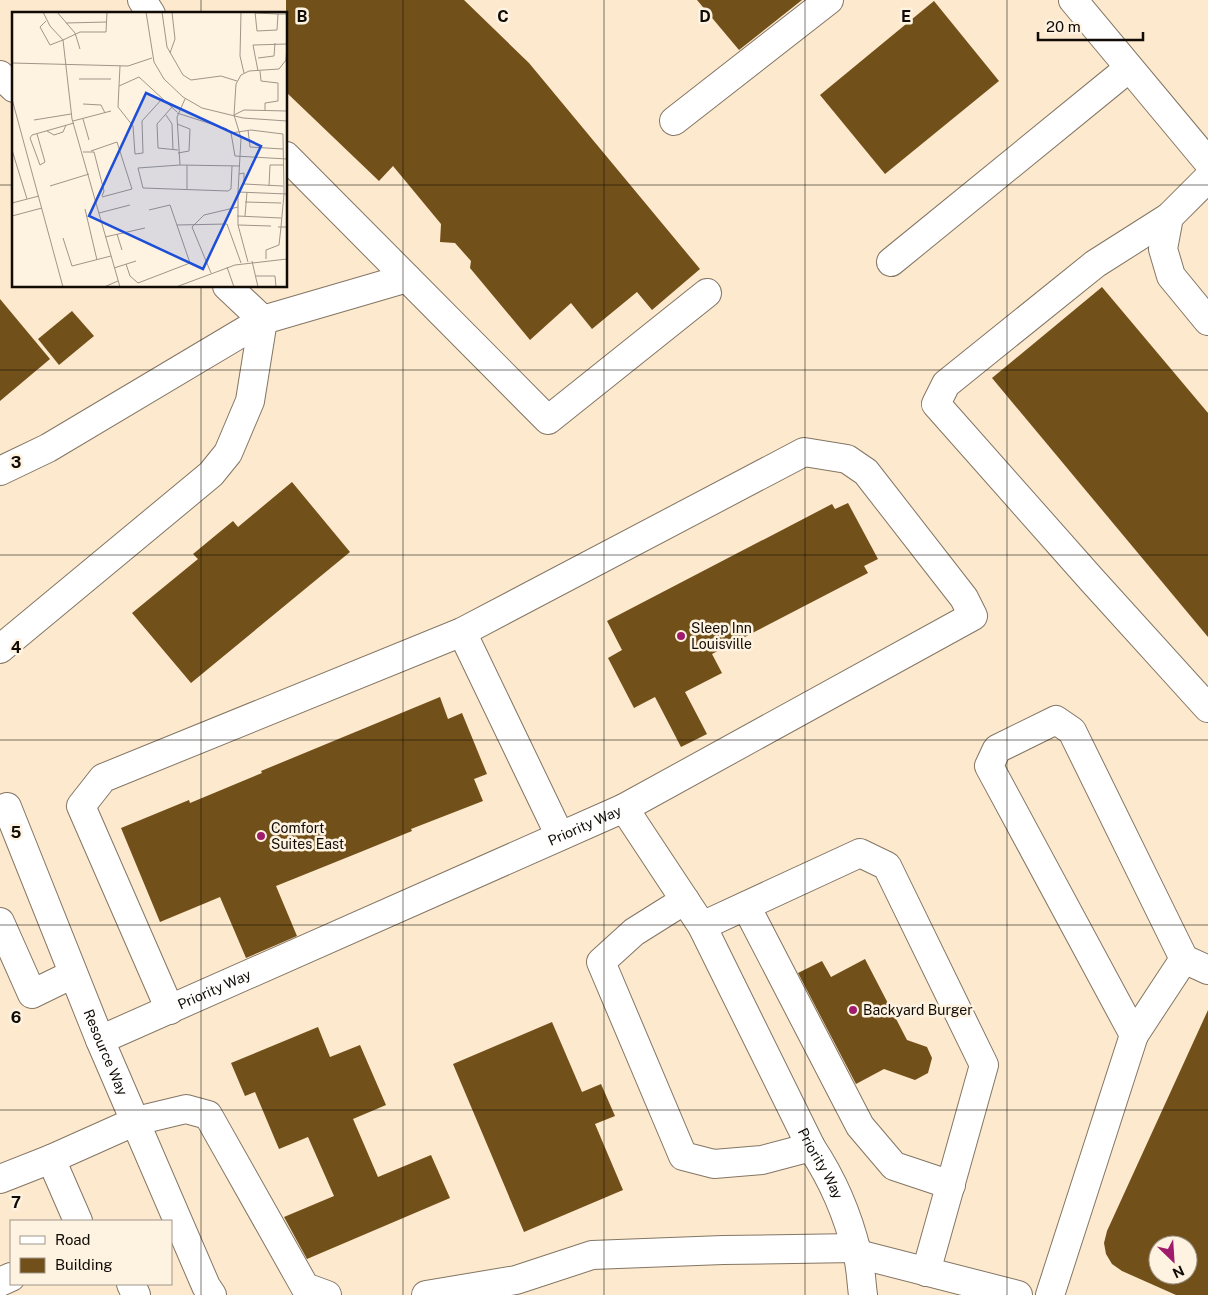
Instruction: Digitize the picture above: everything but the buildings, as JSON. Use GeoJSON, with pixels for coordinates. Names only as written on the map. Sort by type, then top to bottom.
{"type":"FeatureCollection","features":[{"type":"Feature","properties":{"kind":"street"},"geometry":{"type":"LineString","coordinates":[[142,0],[150,12]]}},
{"type":"Feature","properties":{"kind":"street"},"geometry":{"type":"LineString","coordinates":[[674,122],[829,0]]}},
{"type":"Feature","properties":{"kind":"street"},"geometry":{"type":"LineString","coordinates":[[1073,0],[1208,162]]}},
{"type":"Feature","properties":{"kind":"street"},"geometry":{"type":"LineString","coordinates":[[891,262],[1129,68]]}},
{"type":"Feature","properties":{"kind":"street"},"geometry":{"type":"LineString","coordinates":[[0,75],[12,86]]}},
{"type":"Feature","properties":{"kind":"street"},"geometry":{"type":"LineString","coordinates":[[288,158],[548,420],[707,293]]}},
{"type":"Feature","properties":{"kind":"street"},"geometry":{"type":"LineString","coordinates":[[1208,178],[1170,217],[1094,264],[946,384],[936,404],[1208,708]]}},
{"type":"Feature","properties":{"kind":"street"},"geometry":{"type":"LineString","coordinates":[[1170,217],[1163,249],[1171,276],[1208,321]]}},
{"type":"Feature","properties":{"kind":"street"},"geometry":{"type":"LineString","coordinates":[[0,471],[48,448],[263,320],[407,278]]}},
{"type":"Feature","properties":{"kind":"street"},"geometry":{"type":"LineString","coordinates":[[230,288],[263,320]]}},
{"type":"Feature","properties":{"kind":"street"},"geometry":{"type":"LineString","coordinates":[[0,649],[211,474],[228,453],[250,401],[263,320]]}},
{"type":"Feature","properties":{"kind":"street"},"geometry":{"type":"LineString","coordinates":[[170,1010],[81,806],[103,778],[462,632],[804,452],[847,459],[866,472],[964,598],[972,616],[624,808]]}},
{"type":"Feature","properties":{"kind":"street"},"geometry":{"type":"LineString","coordinates":[[462,632],[560,836]]}},
{"type":"Feature","properties":{"kind":"street"},"geometry":{"type":"LineString","coordinates":[[1050,1295],[1134,1035],[1196,964],[1072,731],[1056,720],[997,750],[989,766],[1134,1035]]}},
{"type":"Feature","properties":{"kind":"street","name":"Resource Way"},"geometry":{"type":"LineString","coordinates":[[2,803],[100,1040],[202,1277],[212,1295]]}},
{"type":"Feature","properties":{"kind":"street","name":"Priority Way"},"geometry":{"type":"LineString","coordinates":[[100,1040],[624,808],[702,926],[811,1147],[822,1164],[845,1212],[857,1251],[863,1295]]}},
{"type":"Feature","properties":{"kind":"street"},"geometry":{"type":"LineString","coordinates":[[702,926],[860,853],[886,866],[984,1065],[926,1272]]}},
{"type":"Feature","properties":{"kind":"street"},"geometry":{"type":"LineString","coordinates":[[685,900],[634,932],[601,962],[683,1156],[714,1164],[762,1160],[811,1147]]}},
{"type":"Feature","properties":{"kind":"street"},"geometry":{"type":"LineString","coordinates":[[746,906],[860,1126],[894,1166],[951,1185]]}},
{"type":"Feature","properties":{"kind":"street"},"geometry":{"type":"LineString","coordinates":[[0,922],[32,994],[73,974]]}},
{"type":"Feature","properties":{"kind":"street"},"geometry":{"type":"LineString","coordinates":[[0,1179],[51,1159],[136,1121],[186,1109],[208,1114],[310,1292]]}},
{"type":"Feature","properties":{"kind":"street"},"geometry":{"type":"LineString","coordinates":[[51,1159],[78,1220]]}},
{"type":"Feature","properties":{"kind":"street"},"geometry":{"type":"LineString","coordinates":[[426,1295],[516,1280],[592,1256],[723,1250],[857,1251],[926,1272],[1018,1295]]}},
{"type":"Feature","properties":{"kind":"shaded area"},"geometry":{"type":"Polygon","coordinates":[[[0,0],[1208,0],[1208,1295],[0,1295],[0,0]]]}},
{"type":"Feature","properties":{"kind":"place","name":"Sleep Inn Louisville"},"geometry":{"type":"Point","coordinates":[681,636]}},
{"type":"Feature","properties":{"kind":"place","name":"Comfort Suites East"},"geometry":{"type":"Point","coordinates":[261,836]}},
{"type":"Feature","properties":{"kind":"place","name":"Backyard Burger"},"geometry":{"type":"Point","coordinates":[853,1010]}}]}
